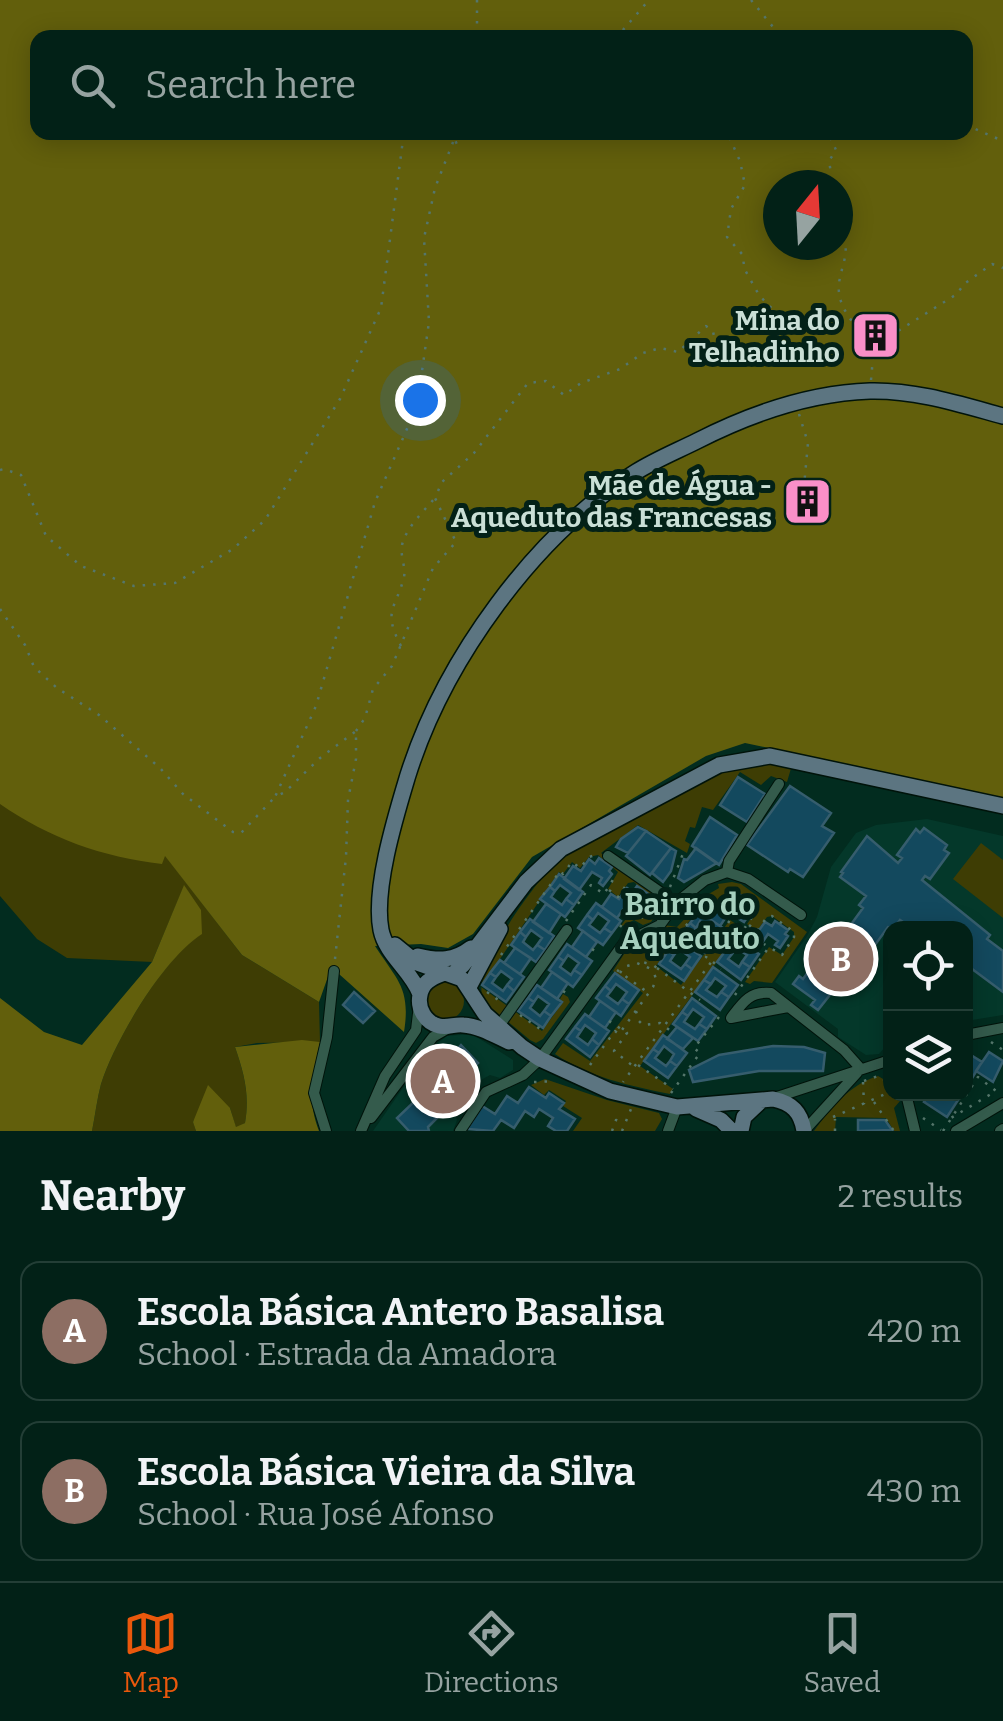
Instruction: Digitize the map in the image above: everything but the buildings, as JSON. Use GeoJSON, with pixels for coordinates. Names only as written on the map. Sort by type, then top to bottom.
{"type":"FeatureCollection","features":[{"type":"Feature","properties":{"kind":"street"},"geometry":{"type":"LineString","coordinates":[[522,1047],[478,1028],[430,1022],[413,976],[382,931],[380,904],[397,811],[416,750],[444,689],[508,591],[567,526],[635,472],[731,424],[793,404],[870,391],[922,394],[1003,416]]}},
{"type":"Feature","properties":{"kind":"street"},"geometry":{"type":"LineString","coordinates":[[362,1131],[385,1076],[416,1030],[420,999],[432,978],[447,974],[483,939],[526,882],[561,849],[718,765],[770,756],[1003,806]]}},
{"type":"Feature","properties":{"kind":"street"},"geometry":{"type":"LineString","coordinates":[[727,872],[729,860],[779,784]]}},
{"type":"Feature","properties":{"kind":"street"},"geometry":{"type":"LineString","coordinates":[[603,856],[672,900]]}},
{"type":"Feature","properties":{"kind":"street"},"geometry":{"type":"LineString","coordinates":[[460,1131],[486,1092],[523,1075],[540,1059],[624,943],[660,924],[672,900],[727,872],[748,879],[801,915]]}},
{"type":"Feature","properties":{"kind":"street"},"geometry":{"type":"LineString","coordinates":[[362,1131],[433,1036],[467,1017],[474,991],[526,882]]}},
{"type":"Feature","properties":{"kind":"street"},"geometry":{"type":"LineString","coordinates":[[380,904],[396,945],[417,963],[447,974],[474,991],[499,1026],[540,1059],[610,1091],[721,1120],[732,1131]]}},
{"type":"Feature","properties":{"kind":"street"},"geometry":{"type":"LineString","coordinates":[[499,1026],[567,930]]}},
{"type":"Feature","properties":{"kind":"street"},"geometry":{"type":"LineString","coordinates":[[396,945],[439,961],[461,955],[483,939]]}},
{"type":"Feature","properties":{"kind":"street"},"geometry":{"type":"LineString","coordinates":[[326,1131],[314,1094],[327,1037],[334,971]]}},
{"type":"Feature","properties":{"kind":"street"},"geometry":{"type":"LineString","coordinates":[[788,1007],[731,1018],[745,999],[758,992],[771,993],[844,1050],[862,1075]]}},
{"type":"Feature","properties":{"kind":"street"},"geometry":{"type":"LineString","coordinates":[[973,1034],[1003,1028]]}},
{"type":"Feature","properties":{"kind":"street"},"geometry":{"type":"LineString","coordinates":[[668,1131],[685,1108],[767,1100],[862,1075],[883,1064]]}},
{"type":"Feature","properties":{"kind":"street"},"geometry":{"type":"LineString","coordinates":[[804,1131],[862,1075]]}},
{"type":"Feature","properties":{"kind":"street"},"geometry":{"type":"LineString","coordinates":[[741,1131],[744,1117],[767,1100]]}},
{"type":"Feature","properties":{"kind":"street"},"geometry":{"type":"LineString","coordinates":[[767,1100],[796,1108],[804,1131]]}},
{"type":"Feature","properties":{"kind":"street"},"geometry":{"type":"LineString","coordinates":[[908,1101],[914,1131]]}},
{"type":"Feature","properties":{"kind":"street"},"geometry":{"type":"LineString","coordinates":[[956,1131],[1003,1102]]}},
{"type":"Feature","properties":{"kind":"path"},"geometry":{"type":"LineString","coordinates":[[477,0],[477,30]]}},
{"type":"Feature","properties":{"kind":"path"},"geometry":{"type":"LineString","coordinates":[[623,30],[648,0]]}},
{"type":"Feature","properties":{"kind":"path"},"geometry":{"type":"LineString","coordinates":[[752,0],[776,30]]}},
{"type":"Feature","properties":{"kind":"path"},"geometry":{"type":"LineString","coordinates":[[973,127],[1003,141]]}},
{"type":"Feature","properties":{"kind":"path"},"geometry":{"type":"LineString","coordinates":[[0,470],[21,475],[46,536],[81,566],[134,586],[175,583],[233,549],[265,520],[304,460],[340,400],[381,308],[403,140]]}},
{"type":"Feature","properties":{"kind":"path"},"geometry":{"type":"LineString","coordinates":[[0,609],[34,667],[57,688],[99,715],[160,768],[183,794],[232,832],[241,833],[275,797],[316,706],[375,502],[416,406],[429,322],[424,238],[435,188],[454,140]]}},
{"type":"Feature","properties":{"kind":"path"},"geometry":{"type":"LineString","coordinates":[[453,144],[462,140]]}},
{"type":"Feature","properties":{"kind":"path"},"geometry":{"type":"LineString","coordinates":[[401,646],[392,627],[392,612],[404,576],[402,546],[415,521],[436,498],[442,482],[474,453],[528,383],[546,381],[564,395],[581,383],[620,369],[643,353],[660,348],[678,352],[706,326],[713,331],[716,349],[730,362],[770,364],[780,356],[777,314],[759,295],[745,270],[742,254],[727,237],[731,209],[745,186],[731,140]]}},
{"type":"Feature","properties":{"kind":"path"},"geometry":{"type":"LineString","coordinates":[[830,170],[829,161],[836,150],[832,140]]}},
{"type":"Feature","properties":{"kind":"path"},"geometry":{"type":"LineString","coordinates":[[847,260],[839,283],[842,300],[850,322],[874,346]]}},
{"type":"Feature","properties":{"kind":"path"},"geometry":{"type":"LineString","coordinates":[[874,346],[957,294],[964,284],[992,264],[1003,268]]}},
{"type":"Feature","properties":{"kind":"path"},"geometry":{"type":"LineString","coordinates":[[870,391],[874,346]]}},
{"type":"Feature","properties":{"kind":"path"},"geometry":{"type":"LineString","coordinates":[[793,404],[808,443],[804,486]]}},
{"type":"Feature","properties":{"kind":"path"},"geometry":{"type":"LineString","coordinates":[[275,797],[286,792],[320,758],[356,731],[365,718],[374,689],[392,666],[433,568],[456,542],[436,498]]}},
{"type":"Feature","properties":{"kind":"path"},"geometry":{"type":"LineString","coordinates":[[334,971],[356,731]]}},
{"type":"Feature","properties":{"kind":"path"},"geometry":{"type":"LineString","coordinates":[[672,900],[684,851]]}},
{"type":"Feature","properties":{"kind":"path"},"geometry":{"type":"LineString","coordinates":[[494,966],[560,872],[564,874],[572,862],[580,868],[588,857],[603,856]]}},
{"type":"Feature","properties":{"kind":"path"},"geometry":{"type":"LineString","coordinates":[[554,871],[558,864]]}},
{"type":"Feature","properties":{"kind":"path"},"geometry":{"type":"LineString","coordinates":[[567,930],[562,926],[592,885],[604,894],[617,868]]}},
{"type":"Feature","properties":{"kind":"path"},"geometry":{"type":"LineString","coordinates":[[608,889],[618,896],[628,883],[634,882]]}},
{"type":"Feature","properties":{"kind":"path"},"geometry":{"type":"LineString","coordinates":[[586,1071],[615,1030],[620,1034],[655,983],[654,968],[702,904],[716,900],[720,903],[736,891],[755,904],[757,910],[744,929],[730,920],[706,956]]}},
{"type":"Feature","properties":{"kind":"path"},"geometry":{"type":"LineString","coordinates":[[620,927],[631,912],[641,919],[654,900],[652,895]]}},
{"type":"Feature","properties":{"kind":"path"},"geometry":{"type":"LineString","coordinates":[[535,907],[540,913]]}},
{"type":"Feature","properties":{"kind":"path"},"geometry":{"type":"LineString","coordinates":[[519,910],[528,916]]}},
{"type":"Feature","properties":{"kind":"path"},"geometry":{"type":"LineString","coordinates":[[732,1000],[766,946],[782,956],[794,937],[794,932],[772,916],[757,931],[748,924]]}},
{"type":"Feature","properties":{"kind":"path"},"geometry":{"type":"LineString","coordinates":[[645,964],[655,934],[669,940],[673,934],[684,942]]}},
{"type":"Feature","properties":{"kind":"path"},"geometry":{"type":"LineString","coordinates":[[592,948],[648,993]]}},
{"type":"Feature","properties":{"kind":"path"},"geometry":{"type":"LineString","coordinates":[[505,950],[510,954]]}},
{"type":"Feature","properties":{"kind":"path"},"geometry":{"type":"LineString","coordinates":[[700,952],[721,969]]}},
{"type":"Feature","properties":{"kind":"path"},"geometry":{"type":"LineString","coordinates":[[630,1086],[622,1084],[712,961]]}},
{"type":"Feature","properties":{"kind":"path"},"geometry":{"type":"LineString","coordinates":[[620,973],[630,964],[645,964],[700,1000]]}},
{"type":"Feature","properties":{"kind":"path"},"geometry":{"type":"LineString","coordinates":[[736,980],[743,984]]}},
{"type":"Feature","properties":{"kind":"path"},"geometry":{"type":"LineString","coordinates":[[474,991],[512,1009],[548,1034]]}},
{"type":"Feature","properties":{"kind":"path"},"geometry":{"type":"LineString","coordinates":[[636,1010],[639,1021],[660,1023],[672,1032]]}},
{"type":"Feature","properties":{"kind":"path"},"geometry":{"type":"LineString","coordinates":[[694,1048],[720,1016],[714,1010]]}},
{"type":"Feature","properties":{"kind":"path"},"geometry":{"type":"LineString","coordinates":[[609,1021],[627,1033],[614,1051],[674,1089]]}},
{"type":"Feature","properties":{"kind":"path"},"geometry":{"type":"LineString","coordinates":[[619,1104],[632,1107],[670,1094],[700,1053],[688,1043]]}},
{"type":"Feature","properties":{"kind":"path"},"geometry":{"type":"LineString","coordinates":[[998,1056],[1003,1050]]}},
{"type":"Feature","properties":{"kind":"path"},"geometry":{"type":"LineString","coordinates":[[862,1075],[864,1106]]}},
{"type":"Feature","properties":{"kind":"path"},"geometry":{"type":"LineString","coordinates":[[962,1101],[951,1118],[996,1091],[978,1077],[973,1084]]}},
{"type":"Feature","properties":{"kind":"path"},"geometry":{"type":"LineString","coordinates":[[534,1082],[559,1082]]}},
{"type":"Feature","properties":{"kind":"path"},"geometry":{"type":"LineString","coordinates":[[824,1117],[836,1117],[883,1096]]}},
{"type":"Feature","properties":{"kind":"path"},"geometry":{"type":"LineString","coordinates":[[874,1101],[894,1131]]}},
{"type":"Feature","properties":{"kind":"path"},"geometry":{"type":"LineString","coordinates":[[622,1131],[632,1107]]}},
{"type":"Feature","properties":{"kind":"path"},"geometry":{"type":"LineString","coordinates":[[835,1131],[836,1117]]}},
{"type":"Feature","properties":{"kind":"path"},"geometry":{"type":"LineString","coordinates":[[612,1131],[616,1120],[625,1124]]}},
{"type":"Feature","properties":{"kind":"path"},"geometry":{"type":"LineString","coordinates":[[935,1131],[942,1131]]}},
{"type":"Feature","properties":{"kind":"shaded area"},"geometry":{"type":"Polygon","coordinates":[[[0,0],[1003,0],[1003,798],[745,743],[706,756],[532,857],[473,934],[448,948],[421,944],[375,946],[404,994],[404,1032],[339,974],[330,971],[319,1002],[242,955],[165,856],[162,864],[118,856],[57,836],[0,804],[0,0]]]}},
{"type":"Feature","properties":{"kind":"shaded area"},"geometry":{"type":"Polygon","coordinates":[[[0,677],[53,710],[242,955],[319,1002],[320,1042],[235,1047],[247,1103],[245,1123],[236,1128],[230,1108],[193,1121],[196,1131],[92,1131],[101,1084],[129,1024],[171,962],[201,934],[184,886],[152,962],[67,958],[37,939],[0,896],[0,677]]]}},
{"type":"Feature","properties":{"kind":"shaded area"},"geometry":{"type":"Polygon","coordinates":[[[741,765],[792,765],[787,782],[771,776],[761,785],[740,772],[713,810],[702,807],[695,828],[690,827],[685,841],[690,844],[687,853],[638,825],[601,853],[660,899],[662,905],[651,922],[643,925],[634,920],[620,927],[631,912],[641,918],[654,899],[634,882],[628,883],[618,897],[608,889],[618,872],[598,855],[589,857],[580,868],[572,862],[563,874],[559,872],[482,985],[495,948],[508,926],[562,856],[718,772],[741,765]]]}},
{"type":"Feature","properties":{"kind":"shaded area"},"geometry":{"type":"Polygon","coordinates":[[[927,819],[1003,836],[1003,1015],[973,1020],[973,921],[883,921],[883,1049],[879,1054],[866,1055],[838,1037],[838,1029],[775,982],[817,917],[831,867],[856,833],[876,825],[927,819]]]}},
{"type":"Feature","properties":{"kind":"shaded area"},"geometry":{"type":"Polygon","coordinates":[[[981,843],[1003,860],[1003,918],[953,879],[981,843]]]}},
{"type":"Feature","properties":{"kind":"shaded area"},"geometry":{"type":"Polygon","coordinates":[[[718,884],[741,884],[807,932],[772,983],[750,984],[745,982],[769,947],[782,955],[794,932],[772,916],[757,931],[747,924],[757,910],[755,904],[736,891],[720,903],[702,904],[656,966],[681,985],[730,920],[742,928],[640,1066],[673,1089],[670,1094],[596,1075],[555,1054],[563,1043],[590,1061],[643,993],[613,971],[626,951],[664,925],[677,927],[707,895],[719,888],[718,884]]]}},
{"type":"Feature","properties":{"kind":"shaded area"},"geometry":{"type":"Polygon","coordinates":[[[184,885],[201,910],[202,934],[172,962],[129,1024],[101,1084],[92,1131],[0,1131],[0,998],[44,1032],[82,1045],[152,962],[184,885]]]}},
{"type":"Feature","properties":{"kind":"shaded area"},"geometry":{"type":"Polygon","coordinates":[[[445,982],[459,987],[464,1001],[459,1015],[445,1020],[431,1015],[426,1001],[431,987],[445,982]]]}},
{"type":"Feature","properties":{"kind":"shaded area"},"geometry":{"type":"Polygon","coordinates":[[[482,987],[542,1031],[563,1002],[563,994],[570,1002],[536,1043],[484,1002],[482,987]]]}},
{"type":"Feature","properties":{"kind":"shaded area"},"geometry":{"type":"Polygon","coordinates":[[[472,1034],[513,1060],[513,1070],[500,1078],[490,1075],[474,1084],[455,1113],[453,1131],[373,1131],[430,1049],[447,1036],[472,1034]]]}},
{"type":"Feature","properties":{"kind":"shaded area"},"geometry":{"type":"Polygon","coordinates":[[[302,1040],[320,1042],[312,1097],[319,1131],[196,1131],[193,1122],[208,1085],[230,1108],[236,1127],[245,1123],[245,1084],[235,1047],[302,1040]]]}},
{"type":"Feature","properties":{"kind":"shaded area"},"geometry":{"type":"Polygon","coordinates":[[[878,1076],[883,1079],[883,1101],[900,1101],[894,1108],[900,1131],[894,1131],[886,1118],[836,1117],[835,1131],[814,1131],[835,1105],[878,1076]]]}},
{"type":"Feature","properties":{"kind":"shaded area"},"geometry":{"type":"Polygon","coordinates":[[[545,1079],[659,1113],[662,1119],[655,1131],[573,1131],[582,1118],[563,1106],[566,1101],[549,1090],[544,1095],[531,1085],[545,1079]]]}},
{"type":"Feature","properties":{"kind":"place","name":"Mina do Telhadinho"},"geometry":{"type":"Point","coordinates":[875,336]}},
{"type":"Feature","properties":{"kind":"place","name":"Mãe de Água - Aqueduto das Francesas"},"geometry":{"type":"Point","coordinates":[807,501]}},
{"type":"Feature","properties":{"kind":"place","name":"Escola Básica Vieira da Silva"},"geometry":{"type":"Point","coordinates":[841,959]}},
{"type":"Feature","properties":{"kind":"place","name":"Escola Básica Antero Basalisa"},"geometry":{"type":"Point","coordinates":[443,1081]}},
{"type":"Feature","properties":{"kind":"district","name":"Bairro do Aqueduto"},"geometry":{"type":"Point","coordinates":[690,922]}}]}
